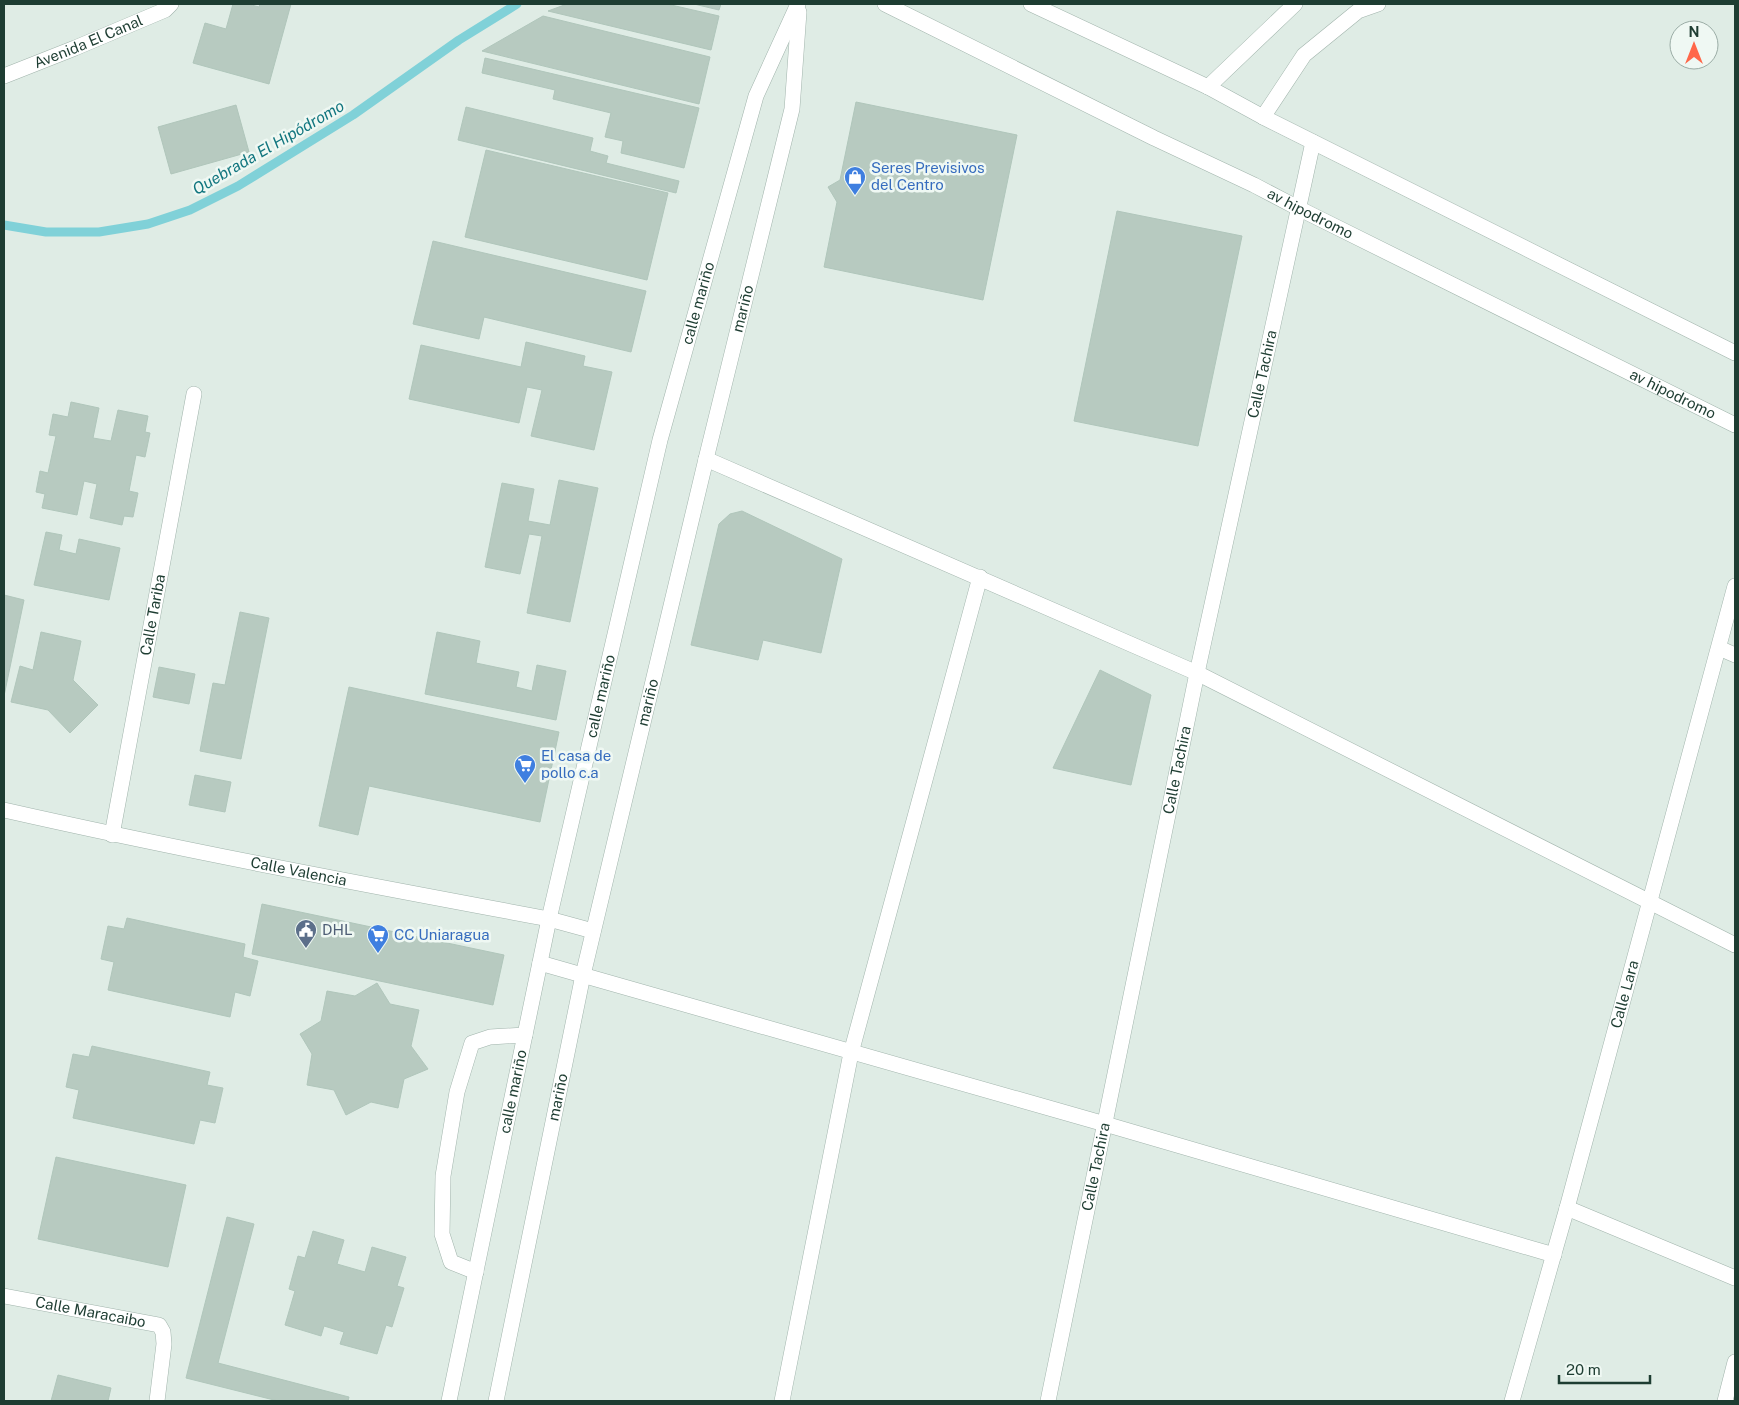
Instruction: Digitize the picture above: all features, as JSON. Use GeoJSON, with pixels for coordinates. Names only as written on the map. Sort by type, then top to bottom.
{"type":"FeatureCollection","features":[{"type":"Feature","properties":{"kind":"street","name":"Avenida El Canal"},"geometry":{"type":"LineString","coordinates":[[4,76],[165,10],[171,4]]}},
{"type":"Feature","properties":{"kind":"street","name":"mariño"},"geometry":{"type":"LineString","coordinates":[[496,1401],[593,931],[792,109],[799,4]]}},
{"type":"Feature","properties":{"kind":"street","name":"calle mariño"},"geometry":{"type":"LineString","coordinates":[[449,1401],[549,919],[660,440],[756,96],[799,4]]}},
{"type":"Feature","properties":{"kind":"street","name":"av hipodromo"},"geometry":{"type":"LineString","coordinates":[[885,4],[910,8],[1154,138],[1254,185],[1735,425]]}},
{"type":"Feature","properties":{"kind":"street"},"geometry":{"type":"LineString","coordinates":[[1031,4],[1208,87],[1263,117],[1735,353]]}},
{"type":"Feature","properties":{"kind":"street"},"geometry":{"type":"LineString","coordinates":[[1208,87],[1295,4]]}},
{"type":"Feature","properties":{"kind":"street"},"geometry":{"type":"LineString","coordinates":[[1263,117],[1304,55],[1358,11],[1378,4]]}},
{"type":"Feature","properties":{"kind":"street","name":"Calle Tachira"},"geometry":{"type":"LineString","coordinates":[[1050,1401],[1197,672],[1313,142]]}},
{"type":"Feature","properties":{"kind":"street","name":"Calle Tariba"},"geometry":{"type":"LineString","coordinates":[[112,834],[194,394]]}},
{"type":"Feature","properties":{"kind":"street"},"geometry":{"type":"LineString","coordinates":[[706,458],[1197,672],[1735,945]]}},
{"type":"Feature","properties":{"kind":"street"},"geometry":{"type":"LineString","coordinates":[[782,1401],[851,1052],[980,577]]}},
{"type":"Feature","properties":{"kind":"street","name":"Calle Lara"},"geometry":{"type":"LineString","coordinates":[[1512,1401],[1567,1208],[1735,586]]}},
{"type":"Feature","properties":{"kind":"street"},"geometry":{"type":"LineString","coordinates":[[1719,648],[1735,655]]}},
{"type":"Feature","properties":{"kind":"street","name":"Calle Valencia"},"geometry":{"type":"LineString","coordinates":[[4,810],[112,834],[549,919],[593,931]]}},
{"type":"Feature","properties":{"kind":"street"},"geometry":{"type":"LineString","coordinates":[[540,963],[1106,1124],[1554,1255]]}},
{"type":"Feature","properties":{"kind":"street"},"geometry":{"type":"LineString","coordinates":[[476,1272],[451,1262],[442,1234],[443,1176],[457,1092],[472,1044],[490,1037],[525,1035]]}},
{"type":"Feature","properties":{"kind":"street"},"geometry":{"type":"LineString","coordinates":[[1567,1208],[1735,1278]]}},
{"type":"Feature","properties":{"kind":"street","name":"Calle Maracaibo"},"geometry":{"type":"LineString","coordinates":[[4,1296],[159,1324],[163,1332],[164,1344],[157,1401]]}},
{"type":"Feature","properties":{"kind":"street"},"geometry":{"type":"LineString","coordinates":[[1725,1401],[1735,1362]]}},
{"type":"Feature","properties":{"kind":"building"},"geometry":{"type":"Polygon","coordinates":[[[233,4],[248,4],[259,7],[260,4],[291,4],[269,84],[193,63],[205,23],[226,29],[233,4]]]}},
{"type":"Feature","properties":{"kind":"building"},"geometry":{"type":"Polygon","coordinates":[[[567,4],[667,4],[719,16],[711,50],[548,11],[567,4]]]}},
{"type":"Feature","properties":{"kind":"building"},"geometry":{"type":"Polygon","coordinates":[[[694,4],[721,4],[719,10],[694,4]]]}},
{"type":"Feature","properties":{"kind":"building"},"geometry":{"type":"Polygon","coordinates":[[[543,16],[710,57],[699,104],[482,51],[543,16]]]}},
{"type":"Feature","properties":{"kind":"building"},"geometry":{"type":"Polygon","coordinates":[[[485,58],[699,108],[684,168],[621,153],[623,141],[605,137],[611,113],[553,99],[555,90],[482,73],[485,58]]]}},
{"type":"Feature","properties":{"kind":"building"},"geometry":{"type":"Polygon","coordinates":[[[856,102],[1017,135],[983,300],[824,267],[837,202],[828,187],[840,180],[856,102]]]}},
{"type":"Feature","properties":{"kind":"building"},"geometry":{"type":"Polygon","coordinates":[[[236,105],[249,152],[171,174],[158,127],[236,105]]]}},
{"type":"Feature","properties":{"kind":"building"},"geometry":{"type":"Polygon","coordinates":[[[466,107],[593,138],[590,151],[608,156],[606,163],[679,181],[676,193],[458,140],[466,107]]]}},
{"type":"Feature","properties":{"kind":"building"},"geometry":{"type":"Polygon","coordinates":[[[486,150],[668,193],[647,280],[465,237],[486,150]]]}},
{"type":"Feature","properties":{"kind":"building"},"geometry":{"type":"Polygon","coordinates":[[[1117,211],[1242,236],[1198,446],[1074,421],[1117,211]]]}},
{"type":"Feature","properties":{"kind":"building"},"geometry":{"type":"Polygon","coordinates":[[[433,241],[646,291],[631,352],[484,317],[479,339],[413,324],[433,241]]]}},
{"type":"Feature","properties":{"kind":"building"},"geometry":{"type":"Polygon","coordinates":[[[526,342],[585,356],[583,366],[612,372],[594,450],[531,436],[542,390],[527,387],[519,423],[409,399],[421,345],[521,367],[526,342]]]}},
{"type":"Feature","properties":{"kind":"building"},"geometry":{"type":"Polygon","coordinates":[[[71,402],[99,408],[93,438],[111,441],[118,410],[148,416],[145,432],[150,433],[145,457],[136,455],[129,491],[138,493],[133,517],[124,516],[122,525],[90,518],[97,484],[84,481],[77,515],[42,508],[45,494],[36,492],[40,471],[48,473],[56,436],[49,435],[53,414],[68,417],[71,402]]]}},
{"type":"Feature","properties":{"kind":"building"},"geometry":{"type":"Polygon","coordinates":[[[559,480],[598,488],[570,622],[527,613],[542,536],[529,534],[520,574],[485,567],[502,483],[534,489],[528,521],[550,525],[559,480]]]}},
{"type":"Feature","properties":{"kind":"building"},"geometry":{"type":"Polygon","coordinates":[[[742,511],[842,559],[821,653],[763,640],[758,660],[691,645],[719,524],[730,514],[742,511]]]}},
{"type":"Feature","properties":{"kind":"building"},"geometry":{"type":"Polygon","coordinates":[[[46,532],[62,535],[59,550],[76,554],[79,539],[120,548],[109,600],[34,585],[46,532]]]}},
{"type":"Feature","properties":{"kind":"building"},"geometry":{"type":"Polygon","coordinates":[[[4,595],[24,600],[4,696],[4,595]]]}},
{"type":"Feature","properties":{"kind":"building"},"geometry":{"type":"Polygon","coordinates":[[[240,612],[269,618],[241,759],[200,751],[213,683],[225,685],[240,612]]]}},
{"type":"Feature","properties":{"kind":"building"},"geometry":{"type":"Polygon","coordinates":[[[41,632],[81,641],[73,680],[98,705],[70,733],[48,710],[11,702],[20,666],[33,670],[41,632]]]}},
{"type":"Feature","properties":{"kind":"building"},"geometry":{"type":"Polygon","coordinates":[[[437,632],[480,641],[476,663],[519,672],[516,687],[532,691],[537,665],[566,671],[556,720],[425,694],[437,632]]]}},
{"type":"Feature","properties":{"kind":"building"},"geometry":{"type":"Polygon","coordinates":[[[159,667],[195,674],[189,704],[153,697],[159,667]]]}},
{"type":"Feature","properties":{"kind":"building"},"geometry":{"type":"Polygon","coordinates":[[[1100,670],[1151,695],[1131,785],[1053,768],[1100,670]]]}},
{"type":"Feature","properties":{"kind":"building"},"geometry":{"type":"Polygon","coordinates":[[[349,687],[559,732],[540,822],[369,786],[358,835],[319,826],[349,687]]]}},
{"type":"Feature","properties":{"kind":"building"},"geometry":{"type":"Polygon","coordinates":[[[195,775],[231,782],[225,812],[189,805],[195,775]]]}},
{"type":"Feature","properties":{"kind":"building","name":"CC Uniaragua"},"geometry":{"type":"Polygon","coordinates":[[[262,904],[504,955],[493,1005],[252,954],[262,904]]]}},
{"type":"Feature","properties":{"kind":"building"},"geometry":{"type":"Polygon","coordinates":[[[127,918],[245,944],[243,957],[258,961],[250,996],[235,992],[230,1017],[108,990],[114,962],[101,959],[108,926],[124,929],[127,918]]]}},
{"type":"Feature","properties":{"kind":"building"},"geometry":{"type":"Polygon","coordinates":[[[377,983],[390,1004],[419,1010],[411,1046],[428,1069],[404,1079],[398,1108],[371,1102],[346,1115],[334,1090],[307,1085],[312,1054],[300,1034],[321,1021],[327,991],[355,996],[377,983]]]}},
{"type":"Feature","properties":{"kind":"building"},"geometry":{"type":"Polygon","coordinates":[[[92,1046],[210,1072],[207,1085],[223,1088],[215,1123],[200,1120],[194,1144],[73,1118],[79,1090],[66,1087],[73,1054],[89,1057],[92,1046]]]}},
{"type":"Feature","properties":{"kind":"building"},"geometry":{"type":"Polygon","coordinates":[[[56,1157],[186,1185],[168,1267],[38,1239],[56,1157]]]}},
{"type":"Feature","properties":{"kind":"building"},"geometry":{"type":"Polygon","coordinates":[[[227,1217],[254,1224],[218,1363],[349,1397],[348,1401],[278,1401],[186,1378],[227,1217]]]}},
{"type":"Feature","properties":{"kind":"building"},"geometry":{"type":"Polygon","coordinates":[[[313,1231],[344,1240],[337,1264],[365,1272],[372,1247],[406,1257],[397,1286],[404,1288],[392,1327],[386,1325],[377,1354],[340,1344],[344,1332],[324,1326],[321,1336],[285,1325],[295,1291],[289,1289],[298,1256],[305,1258],[313,1231]]]}},
{"type":"Feature","properties":{"kind":"building"},"geometry":{"type":"Polygon","coordinates":[[[58,1375],[111,1388],[108,1401],[51,1401],[58,1375]]]}},
{"type":"Feature","properties":{"kind":"waterway","name":"Quebrada El Hipódromo"},"geometry":{"type":"LineString","coordinates":[[4,225],[46,232],[99,232],[148,224],[190,210],[238,186],[353,115],[459,40],[517,4]]}},
{"type":"Feature","properties":{"kind":"place","name":"Seres Previsivos del Centro"},"geometry":{"type":"Point","coordinates":[855,196]}},
{"type":"Feature","properties":{"kind":"place","name":"El casa de pollo c.a"},"geometry":{"type":"Point","coordinates":[525,784]}},
{"type":"Feature","properties":{"kind":"place","name":"DHL"},"geometry":{"type":"Point","coordinates":[306,949]}},
{"type":"Feature","properties":{"kind":"place","name":"CC Uniaragua"},"geometry":{"type":"Point","coordinates":[378,954]}}]}
